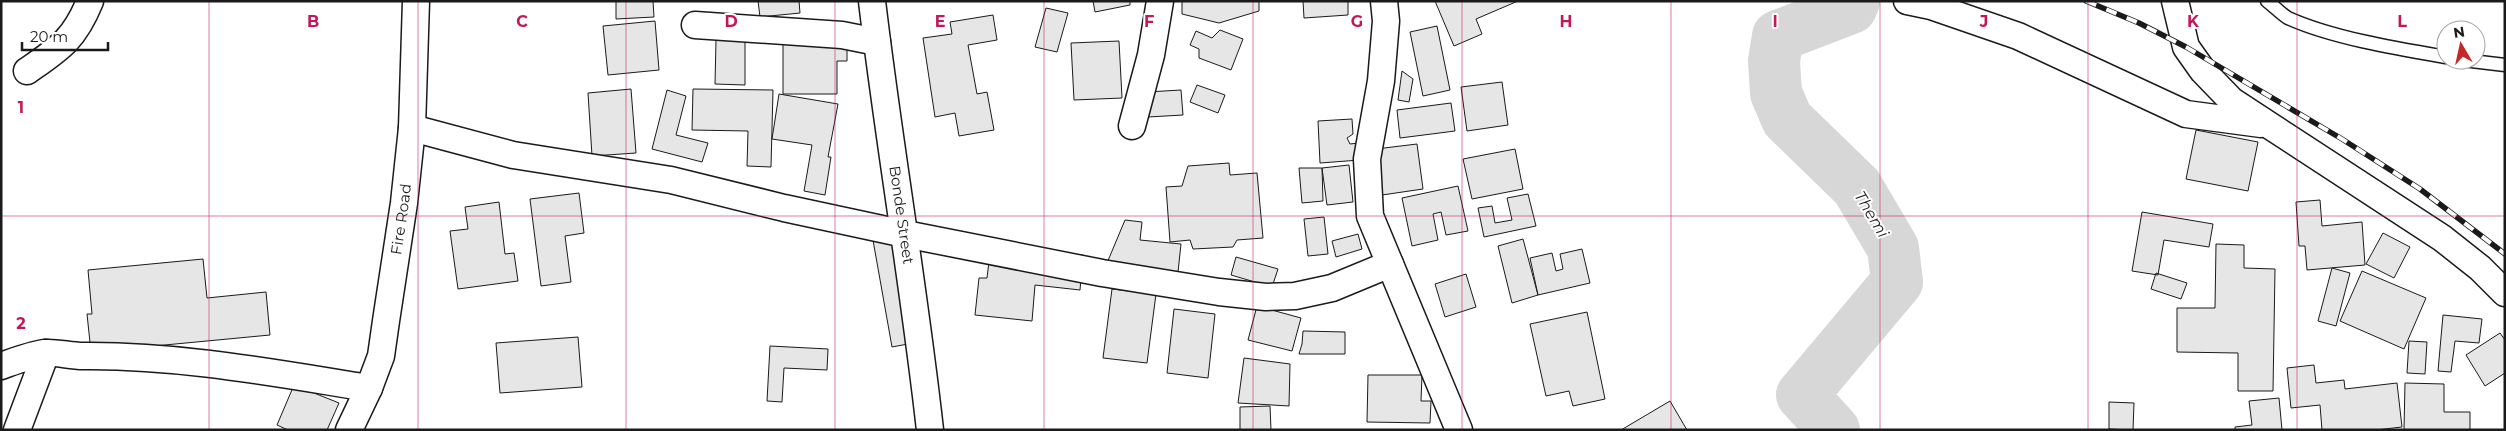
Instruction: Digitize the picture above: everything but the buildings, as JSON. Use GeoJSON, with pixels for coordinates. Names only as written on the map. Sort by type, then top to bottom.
{"type":"FeatureCollection","features":[{"type":"Feature","properties":{"kind":"street"},"geometry":{"type":"LineString","coordinates":[[27,71],[65,45],[80,24],[90,1]]}},
{"type":"Feature","properties":{"kind":"street","name":"Fire Road"},"geometry":{"type":"LineString","coordinates":[[349,430],[369,388],[382,347],[404,203],[412,128],[416,1]]}},
{"type":"Feature","properties":{"kind":"street","name":"Bonde Street"},"geometry":{"type":"LineString","coordinates":[[872,1],[888,127],[906,234],[930,430]]}},
{"type":"Feature","properties":{"kind":"street"},"geometry":{"type":"LineString","coordinates":[[1132,126],[1151,55],[1160,1]]}},
{"type":"Feature","properties":{"kind":"street"},"geometry":{"type":"LineString","coordinates":[[1384,1],[1384,49],[1367,159],[1370,216],[1458,430]]}},
{"type":"Feature","properties":{"kind":"street"},"geometry":{"type":"LineString","coordinates":[[2175,1],[2186,47],[2202,71],[2232,101],[2442,238],[2480,268],[2505,293]]}},
{"type":"Feature","properties":{"kind":"street"},"geometry":{"type":"LineString","coordinates":[[1919,4],[2018,36],[2186,114],[2266,124]]}},
{"type":"Feature","properties":{"kind":"street"},"geometry":{"type":"LineString","coordinates":[[695,25],[842,34],[877,42]]}},
{"type":"Feature","properties":{"kind":"street"},"geometry":{"type":"LineString","coordinates":[[412,128],[512,156],[671,180],[784,208],[906,234],[1102,273],[1219,292],[1266,297],[1295,296],[1332,288],[1390,264]]}},
{"type":"Feature","properties":{"kind":"street"},"geometry":{"type":"LineString","coordinates":[[1,366],[25,357],[46,353],[71,356],[119,355],[231,366],[369,388]]}},
{"type":"Feature","properties":{"kind":"street"},"geometry":{"type":"LineString","coordinates":[[16,430],[46,353]]}},
{"type":"Feature","properties":{"kind":"lane"},"geometry":{"type":"LineString","coordinates":[[2267,1],[2288,17],[2337,34],[2403,50],[2436,55]]}},
{"type":"Feature","properties":{"kind":"lane"},"geometry":{"type":"LineString","coordinates":[[2486,63],[2505,65]]}},
{"type":"Feature","properties":{"kind":"waterway","name":"Themi"},"geometry":{"type":"LineString","coordinates":[[1834,430],[1802,395],[1897,282],[1893,248],[1857,187],[1787,119],[1776,93],[1774,61],[1778,36],[1851,8],[1854,1]]}},
{"type":"Feature","properties":{"kind":"railway"},"geometry":{"type":"LineString","coordinates":[[2086,1],[2139,23],[2186,47],[2342,139],[2420,189],[2505,254]]}}]}
